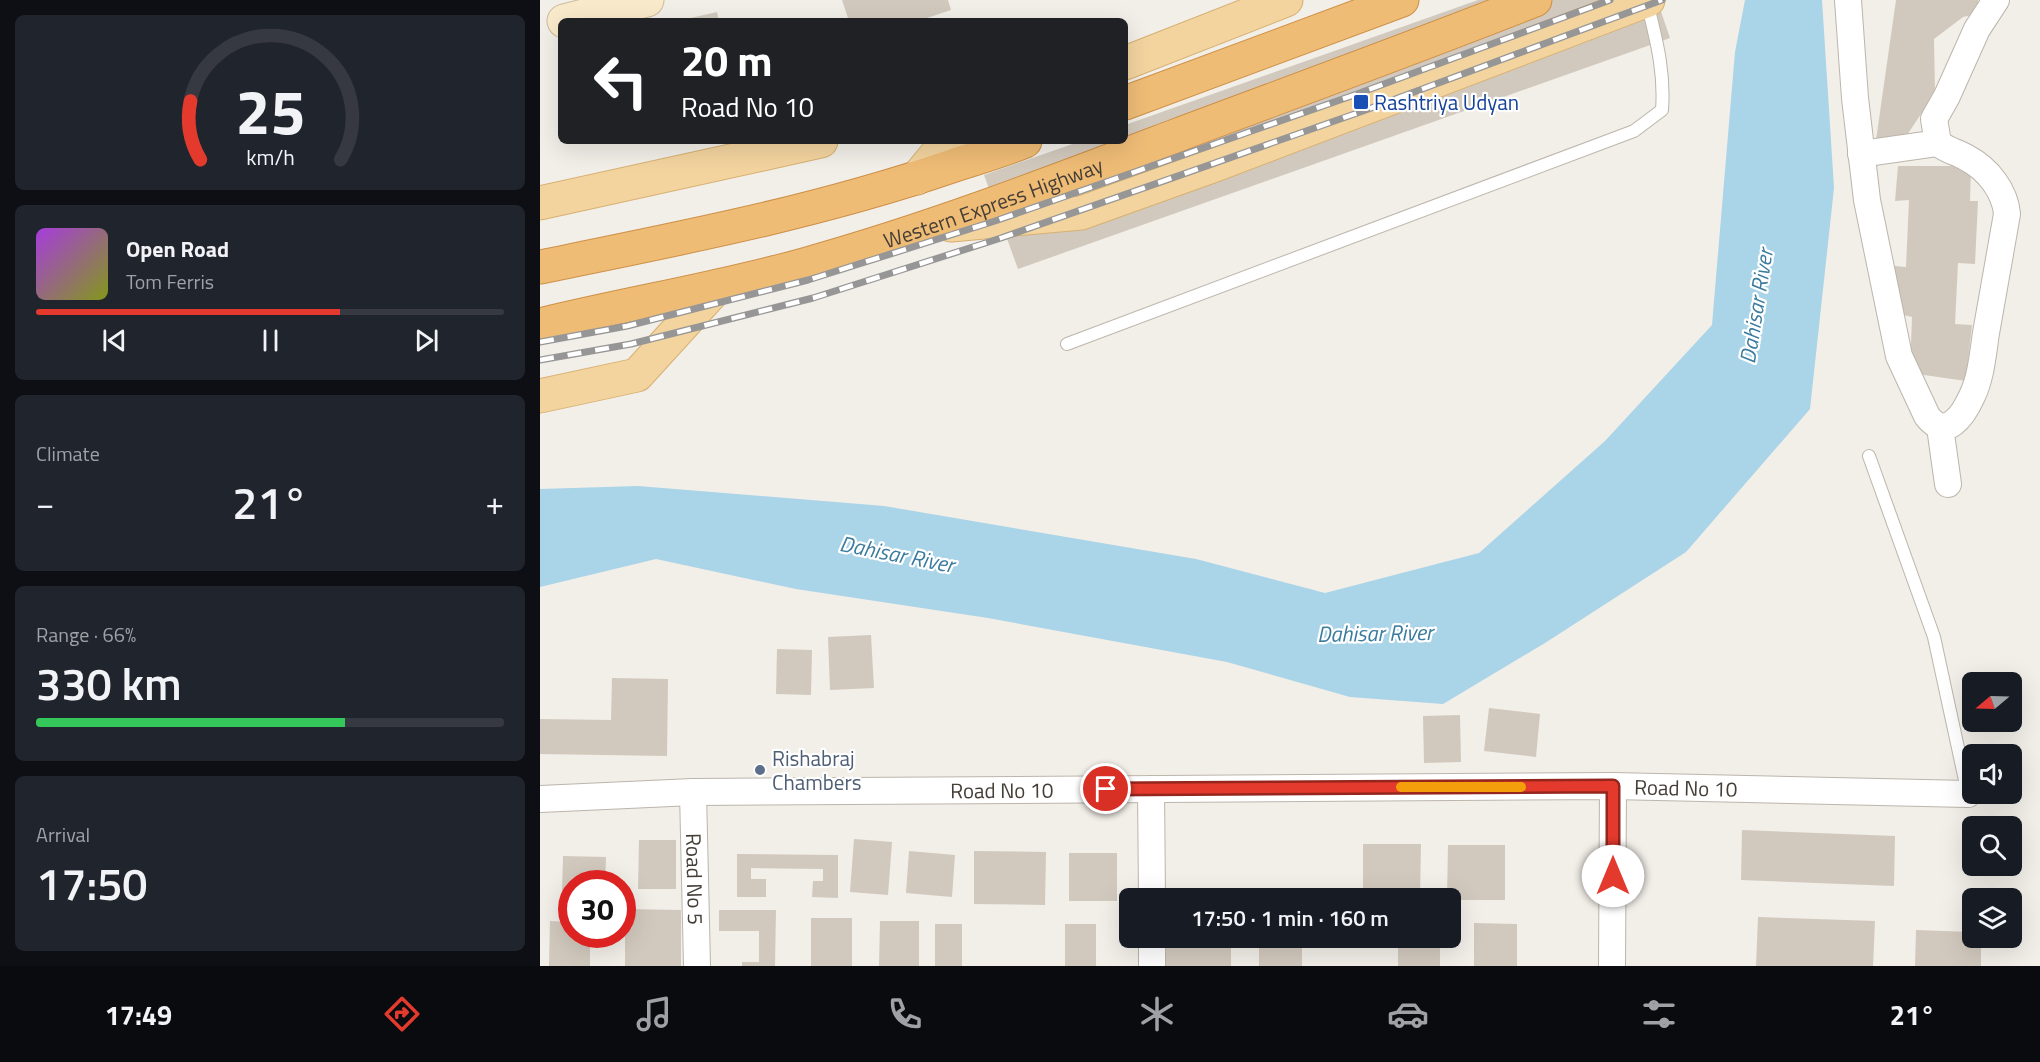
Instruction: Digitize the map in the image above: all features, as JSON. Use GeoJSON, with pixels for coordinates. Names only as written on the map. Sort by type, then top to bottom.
{"type":"FeatureCollection","features":[{"type":"Feature","properties":{"kind":"highway"},"geometry":{"type":"LineString","coordinates":[[1128,102],[1402,0]]}},
{"type":"Feature","properties":{"kind":"highway","name":"Western Express Highway"},"geometry":{"type":"LineString","coordinates":[[540,325],[610,307],[718,286],[807,264],[926,227],[1079,173],[1535,0]]}},
{"type":"Feature","properties":{"kind":"highway"},"geometry":{"type":"LineString","coordinates":[[540,267],[686,237],[814,207],[917,178],[1016,144]]}},
{"type":"Feature","properties":{"kind":"main road"},"geometry":{"type":"LineString","coordinates":[[1128,62],[1286,0]]}},
{"type":"Feature","properties":{"kind":"main road"},"geometry":{"type":"LineString","coordinates":[[926,227],[1081,213],[1226,161],[1647,0]]}},
{"type":"Feature","properties":{"kind":"main road"},"geometry":{"type":"LineString","coordinates":[[540,203],[807,144]]}},
{"type":"Feature","properties":{"kind":"main road"},"geometry":{"type":"LineString","coordinates":[[917,178],[940,150],[949,144]]}},
{"type":"Feature","properties":{"kind":"main road"},"geometry":{"type":"LineString","coordinates":[[540,396],[637,375],[718,286]]}},
{"type":"Feature","properties":{"kind":"street"},"geometry":{"type":"LineString","coordinates":[[574,18],[648,0]]}},
{"type":"Feature","properties":{"kind":"street"},"geometry":{"type":"LineString","coordinates":[[1848,0],[1855,98],[1867,200],[1899,356],[1927,416],[1940,427],[1949,426],[1956,421],[1973,395],[1980,370],[2007,214],[2006,203],[1988,173],[1967,157],[1948,151],[1938,143],[1934,119],[1947,96],[1977,29],[1996,0]]}},
{"type":"Feature","properties":{"kind":"street"},"geometry":{"type":"LineString","coordinates":[[540,27],[558,22]]}},
{"type":"Feature","properties":{"kind":"street"},"geometry":{"type":"LineString","coordinates":[[1862,154],[1938,143]]}},
{"type":"Feature","properties":{"kind":"street"},"geometry":{"type":"LineString","coordinates":[[1940,427],[1948,484]]}},
{"type":"Feature","properties":{"kind":"street"},"geometry":{"type":"LineString","coordinates":[[1612,966],[1613,786]]}},
{"type":"Feature","properties":{"kind":"street","name":"Road No 10"},"geometry":{"type":"LineString","coordinates":[[540,799],[693,792],[1613,786],[1962,794]]}},
{"type":"Feature","properties":{"kind":"street"},"geometry":{"type":"LineString","coordinates":[[1151,789],[1152,888]]}},
{"type":"Feature","properties":{"kind":"street","name":"Road No 5"},"geometry":{"type":"LineString","coordinates":[[693,792],[697,966]]}},
{"type":"Feature","properties":{"kind":"street"},"geometry":{"type":"LineString","coordinates":[[1152,948],[1152,966]]}},
{"type":"Feature","properties":{"kind":"lane"},"geometry":{"type":"LineString","coordinates":[[1067,344],[1634,131],[1662,110],[1664,83],[1661,60],[1647,0]]}},
{"type":"Feature","properties":{"kind":"lane"},"geometry":{"type":"LineString","coordinates":[[1869,456],[1934,637],[1962,766]]}},
{"type":"Feature","properties":{"kind":"water","name":"Dahisar River"},"geometry":{"type":"Polygon","coordinates":[[[1745,0],[1822,0],[1834,188],[1810,409],[1686,552],[1545,643],[1443,704],[1350,697],[1227,662],[988,618],[796,589],[656,559],[540,587],[540,489],[638,486],[884,506],[1196,559],[1325,593],[1479,553],[1605,441],[1712,325],[1735,52],[1745,0]]]}},
{"type":"Feature","properties":{"kind":"building"},"geometry":{"type":"Polygon","coordinates":[[[842,0],[948,0],[951,10],[927,18],[848,18],[842,0]]]}},
{"type":"Feature","properties":{"kind":"building"},"geometry":{"type":"Polygon","coordinates":[[[1478,0],[1657,0],[1670,38],[1018,269],[984,175],[1072,144],[1128,144],[1128,124],[1478,0]]]}},
{"type":"Feature","properties":{"kind":"building"},"geometry":{"type":"Polygon","coordinates":[[[1896,0],[1978,0],[1981,13],[1963,17],[1934,39],[1935,93],[1901,144],[1876,140],[1896,0]]]}},
{"type":"Feature","properties":{"kind":"building"},"geometry":{"type":"Polygon","coordinates":[[[717,12],[718,18],[691,18],[717,12]]]}},
{"type":"Feature","properties":{"kind":"building"},"geometry":{"type":"Polygon","coordinates":[[[1898,166],[1971,166],[1970,201],[1978,201],[1975,264],[1958,263],[1955,324],[1972,325],[1966,381],[1910,373],[1912,317],[1895,313],[1895,266],[1906,267],[1909,200],[1895,201],[1898,166]]]}},
{"type":"Feature","properties":{"kind":"building"},"geometry":{"type":"Polygon","coordinates":[[[871,635],[874,688],[830,690],[828,637],[871,635]]]}},
{"type":"Feature","properties":{"kind":"building"},"geometry":{"type":"Polygon","coordinates":[[[777,649],[812,650],[811,695],[776,694],[777,649]]]}},
{"type":"Feature","properties":{"kind":"building"},"geometry":{"type":"Polygon","coordinates":[[[612,678],[668,679],[667,756],[540,754],[540,719],[611,720],[612,678]]]}},
{"type":"Feature","properties":{"kind":"building"},"geometry":{"type":"Polygon","coordinates":[[[1489,708],[1540,714],[1536,757],[1484,751],[1489,708]]]}},
{"type":"Feature","properties":{"kind":"building"},"geometry":{"type":"Polygon","coordinates":[[[1460,715],[1461,762],[1424,763],[1423,716],[1460,715]]]}},
{"type":"Feature","properties":{"kind":"building"},"geometry":{"type":"Polygon","coordinates":[[[1742,830],[1895,836],[1894,886],[1741,880],[1742,830]]]}},
{"type":"Feature","properties":{"kind":"building"},"geometry":{"type":"Polygon","coordinates":[[[854,839],[892,842],[888,895],[850,892],[854,839]]]}},
{"type":"Feature","properties":{"kind":"building"},"geometry":{"type":"Polygon","coordinates":[[[639,840],[676,840],[676,889],[638,889],[639,840]]]}},
{"type":"Feature","properties":{"kind":"building"},"geometry":{"type":"Polygon","coordinates":[[[1363,844],[1421,844],[1420,888],[1363,888],[1363,844]]]}},
{"type":"Feature","properties":{"kind":"building"},"geometry":{"type":"Polygon","coordinates":[[[1448,845],[1505,845],[1505,900],[1461,900],[1461,888],[1447,888],[1448,845]]]}},
{"type":"Feature","properties":{"kind":"building"},"geometry":{"type":"Polygon","coordinates":[[[909,851],[955,855],[952,897],[906,893],[909,851]]]}},
{"type":"Feature","properties":{"kind":"building"},"geometry":{"type":"Polygon","coordinates":[[[974,851],[1046,852],[1045,905],[974,904],[974,851]]]}},
{"type":"Feature","properties":{"kind":"building"},"geometry":{"type":"Polygon","coordinates":[[[1069,853],[1117,853],[1117,901],[1069,901],[1069,853]]]}},
{"type":"Feature","properties":{"kind":"building"},"geometry":{"type":"Polygon","coordinates":[[[737,854],[838,855],[838,898],[812,897],[813,881],[823,881],[823,869],[751,868],[751,879],[766,879],[766,897],[737,897],[737,854]]]}},
{"type":"Feature","properties":{"kind":"building"},"geometry":{"type":"Polygon","coordinates":[[[563,856],[606,857],[606,870],[563,870],[563,856]]]}},
{"type":"Feature","properties":{"kind":"building"},"geometry":{"type":"Polygon","coordinates":[[[636,909],[681,910],[681,966],[625,966],[625,948],[636,948],[636,909]]]}},
{"type":"Feature","properties":{"kind":"building"},"geometry":{"type":"Polygon","coordinates":[[[719,910],[776,910],[775,966],[742,966],[742,962],[759,962],[759,931],[719,931],[719,910]]]}},
{"type":"Feature","properties":{"kind":"building"},"geometry":{"type":"Polygon","coordinates":[[[1758,917],[1875,921],[1873,966],[1756,966],[1758,917]]]}},
{"type":"Feature","properties":{"kind":"building"},"geometry":{"type":"Polygon","coordinates":[[[811,918],[852,918],[852,966],[811,966],[811,918]]]}},
{"type":"Feature","properties":{"kind":"building"},"geometry":{"type":"Polygon","coordinates":[[[550,921],[558,921],[558,948],[590,948],[590,966],[549,966],[550,921]]]}},
{"type":"Feature","properties":{"kind":"building"},"geometry":{"type":"Polygon","coordinates":[[[880,921],[919,921],[919,966],[879,966],[880,921]]]}},
{"type":"Feature","properties":{"kind":"building"},"geometry":{"type":"Polygon","coordinates":[[[1474,923],[1517,924],[1517,966],[1474,966],[1474,923]]]}},
{"type":"Feature","properties":{"kind":"building"},"geometry":{"type":"Polygon","coordinates":[[[935,924],[962,924],[962,966],[935,966],[935,924]]]}},
{"type":"Feature","properties":{"kind":"building"},"geometry":{"type":"Polygon","coordinates":[[[1065,924],[1096,924],[1096,966],[1065,966],[1065,924]]]}},
{"type":"Feature","properties":{"kind":"building"},"geometry":{"type":"Polygon","coordinates":[[[1916,930],[1962,932],[1962,948],[1981,948],[1981,966],[1915,966],[1916,930]]]}},
{"type":"Feature","properties":{"kind":"building"},"geometry":{"type":"Polygon","coordinates":[[[1166,948],[1231,948],[1231,966],[1166,966],[1166,948]]]}},
{"type":"Feature","properties":{"kind":"building"},"geometry":{"type":"Polygon","coordinates":[[[1259,948],[1302,948],[1302,966],[1259,966],[1259,948]]]}},
{"type":"Feature","properties":{"kind":"building"},"geometry":{"type":"Polygon","coordinates":[[[1398,948],[1440,948],[1440,966],[1398,966],[1398,948]]]}},
{"type":"Feature","properties":{"kind":"railway"},"geometry":{"type":"LineString","coordinates":[[540,342],[627,326],[808,280],[995,221],[1357,94],[1610,0]]}},
{"type":"Feature","properties":{"kind":"railway"},"geometry":{"type":"LineString","coordinates":[[540,360],[631,344],[813,298],[1001,238],[1363,111],[1662,0]]}},
{"type":"Feature","properties":{"kind":"slow traffic"},"geometry":{"type":"LineString","coordinates":[[1401,787],[1521,787]]}},
{"type":"Feature","properties":{"kind":"place","name":"Rashtriya Udyan"},"geometry":{"type":"Point","coordinates":[1361,102]}},
{"type":"Feature","properties":{"kind":"place","name":"Rishabraj Chambers"},"geometry":{"type":"Point","coordinates":[760,770]}},
{"type":"Feature","properties":{"kind":"route"},"geometry":{"type":"LineString","coordinates":[[1106,789],[1613,786],[1613,876]]}}]}
